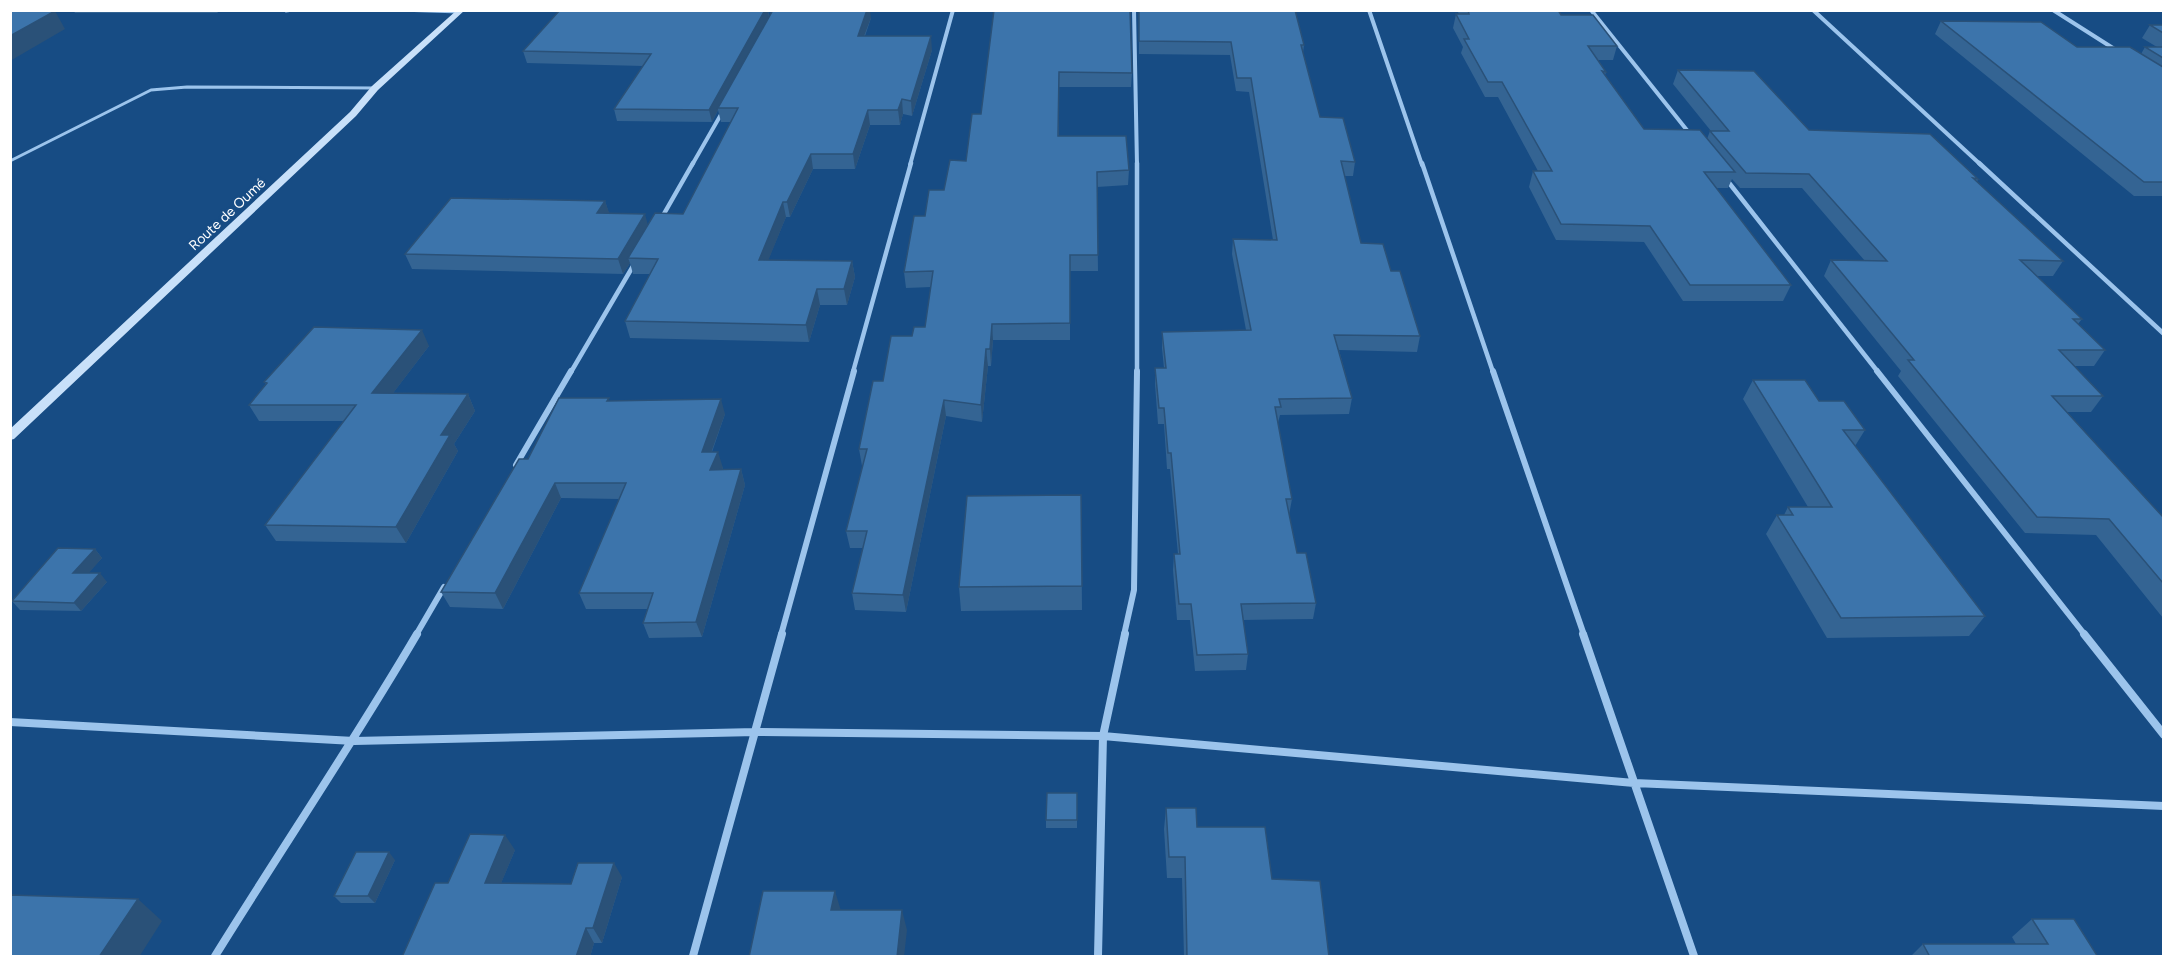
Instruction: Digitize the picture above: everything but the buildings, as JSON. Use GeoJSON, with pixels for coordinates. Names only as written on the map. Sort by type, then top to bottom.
{"type":"FeatureCollection","features":[{"type":"Feature","properties":{"kind":"street"},"geometry":{"type":"LineString","coordinates":[[693,957],[953,10]]}},
{"type":"Feature","properties":{"kind":"street"},"geometry":{"type":"LineString","coordinates":[[1098,957],[1103,736],[1134,590],[1138,244],[1134,10]]}},
{"type":"Feature","properties":{"kind":"street"},"geometry":{"type":"LineString","coordinates":[[1369,10],[1694,957]]}},
{"type":"Feature","properties":{"kind":"street"},"geometry":{"type":"LineString","coordinates":[[1591,10],[1692,137]]}},
{"type":"Feature","properties":{"kind":"street"},"geometry":{"type":"LineString","coordinates":[[1813,10],[2163,334]]}},
{"type":"Feature","properties":{"kind":"street"},"geometry":{"type":"LineString","coordinates":[[2053,10],[2124,56]]}},
{"type":"Feature","properties":{"kind":"street","name":"Route de Oumé"},"geometry":{"type":"LineString","coordinates":[[10,436],[353,114],[375,88],[461,11]]}},
{"type":"Feature","properties":{"kind":"street"},"geometry":{"type":"LineString","coordinates":[[657,224],[728,102]]}},
{"type":"Feature","properties":{"kind":"street"},"geometry":{"type":"LineString","coordinates":[[1721,173],[2163,735]]}},
{"type":"Feature","properties":{"kind":"street"},"geometry":{"type":"LineString","coordinates":[[512,472],[639,255]]}},
{"type":"Feature","properties":{"kind":"street"},"geometry":{"type":"LineString","coordinates":[[215,957],[331,770],[354,741],[451,576]]}},
{"type":"Feature","properties":{"kind":"street"},"geometry":{"type":"LineString","coordinates":[[10,722],[354,741],[756,732],[1103,736],[1634,783],[2163,806]]}},
{"type":"Feature","properties":{"kind":"lane"},"geometry":{"type":"LineString","coordinates":[[286,11],[293,10]]}},
{"type":"Feature","properties":{"kind":"lane"},"geometry":{"type":"LineString","coordinates":[[399,10],[461,11]]}},
{"type":"Feature","properties":{"kind":"lane"},"geometry":{"type":"LineString","coordinates":[[10,161],[151,90],[187,87],[375,88]]}}]}
